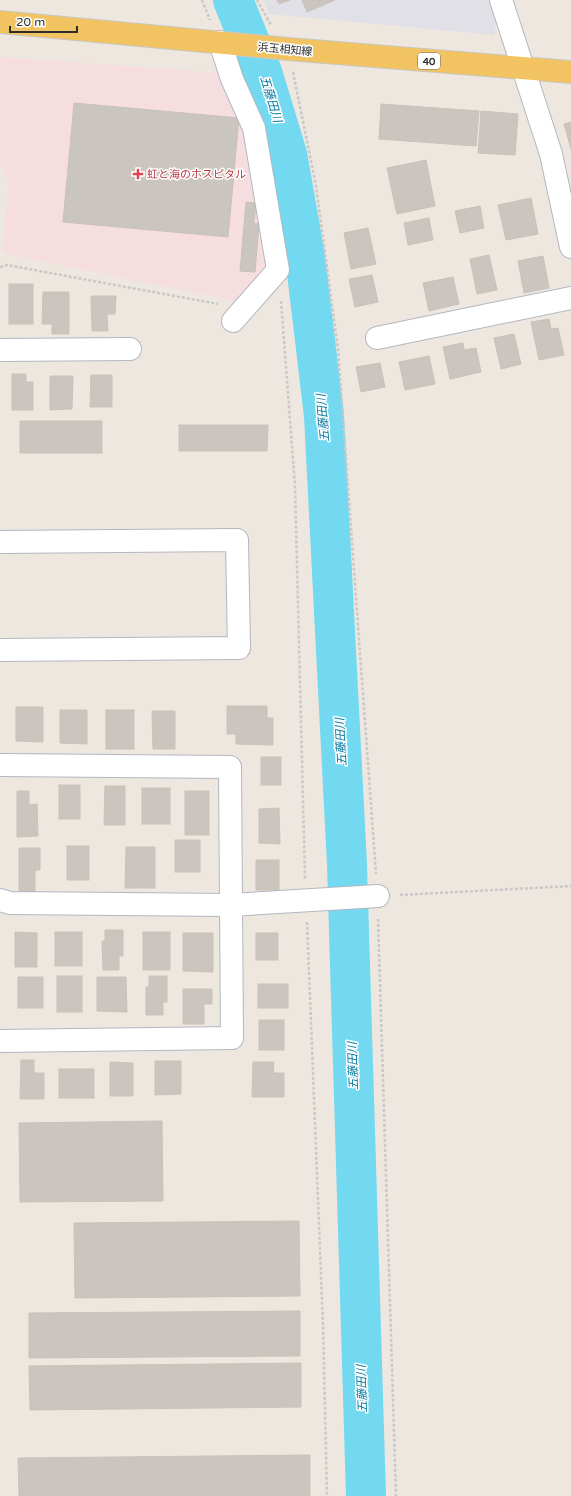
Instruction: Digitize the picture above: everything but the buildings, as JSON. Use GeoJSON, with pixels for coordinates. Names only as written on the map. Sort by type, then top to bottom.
{"type":"FeatureCollection","features":[{"type":"Feature","properties":{"kind":"main road","name":"浜玉相知線"},"geometry":{"type":"LineString","coordinates":[[0,22],[220,42],[288,50],[571,72]]}},
{"type":"Feature","properties":{"kind":"street"},"geometry":{"type":"LineString","coordinates":[[501,0],[507,14],[522,68],[551,154],[571,247]]}},
{"type":"Feature","properties":{"kind":"street"},"geometry":{"type":"LineString","coordinates":[[220,42],[232,79],[254,128],[278,270],[238,315]]}},
{"type":"Feature","properties":{"kind":"street"},"geometry":{"type":"LineString","coordinates":[[378,338],[571,298]]}},
{"type":"Feature","properties":{"kind":"street"},"geometry":{"type":"LineString","coordinates":[[0,350],[130,349]]}},
{"type":"Feature","properties":{"kind":"street"},"geometry":{"type":"LineString","coordinates":[[0,542],[237,540],[240,648],[0,650]]}},
{"type":"Feature","properties":{"kind":"street"},"geometry":{"type":"LineString","coordinates":[[0,765],[230,767],[232,1038],[0,1042]]}},
{"type":"Feature","properties":{"kind":"street"},"geometry":{"type":"LineString","coordinates":[[0,900],[10,903],[231,905],[378,896]]}},
{"type":"Feature","properties":{"kind":"path"},"geometry":{"type":"LineString","coordinates":[[257,0],[265,17],[288,50],[316,186],[338,349],[378,896],[396,1496]]}},
{"type":"Feature","properties":{"kind":"path"},"geometry":{"type":"LineString","coordinates":[[0,267],[7,266],[238,315]]}},
{"type":"Feature","properties":{"kind":"path"},"geometry":{"type":"LineString","coordinates":[[378,896],[571,886]]}},
{"type":"Feature","properties":{"kind":"shaded area"},"geometry":{"type":"Polygon","coordinates":[[[263,0],[491,0],[497,15],[494,35],[269,14],[263,0]]]}},
{"type":"Feature","properties":{"kind":"shaded area","name":"虹と海のホスピタル"},"geometry":{"type":"Polygon","coordinates":[[[0,57],[237,74],[287,274],[260,306],[2,253],[9,184],[0,163],[0,57]]]}},
{"type":"Feature","properties":{"kind":"waterway","name":"五藤田川"},"geometry":{"type":"LineString","coordinates":[[233,0],[262,72],[287,154],[305,256],[324,416],[347,865],[366,1496]]}},
{"type":"Feature","properties":{"kind":"place","name":"虹と海のホスピタル"},"geometry":{"type":"Point","coordinates":[138,174]}}]}
